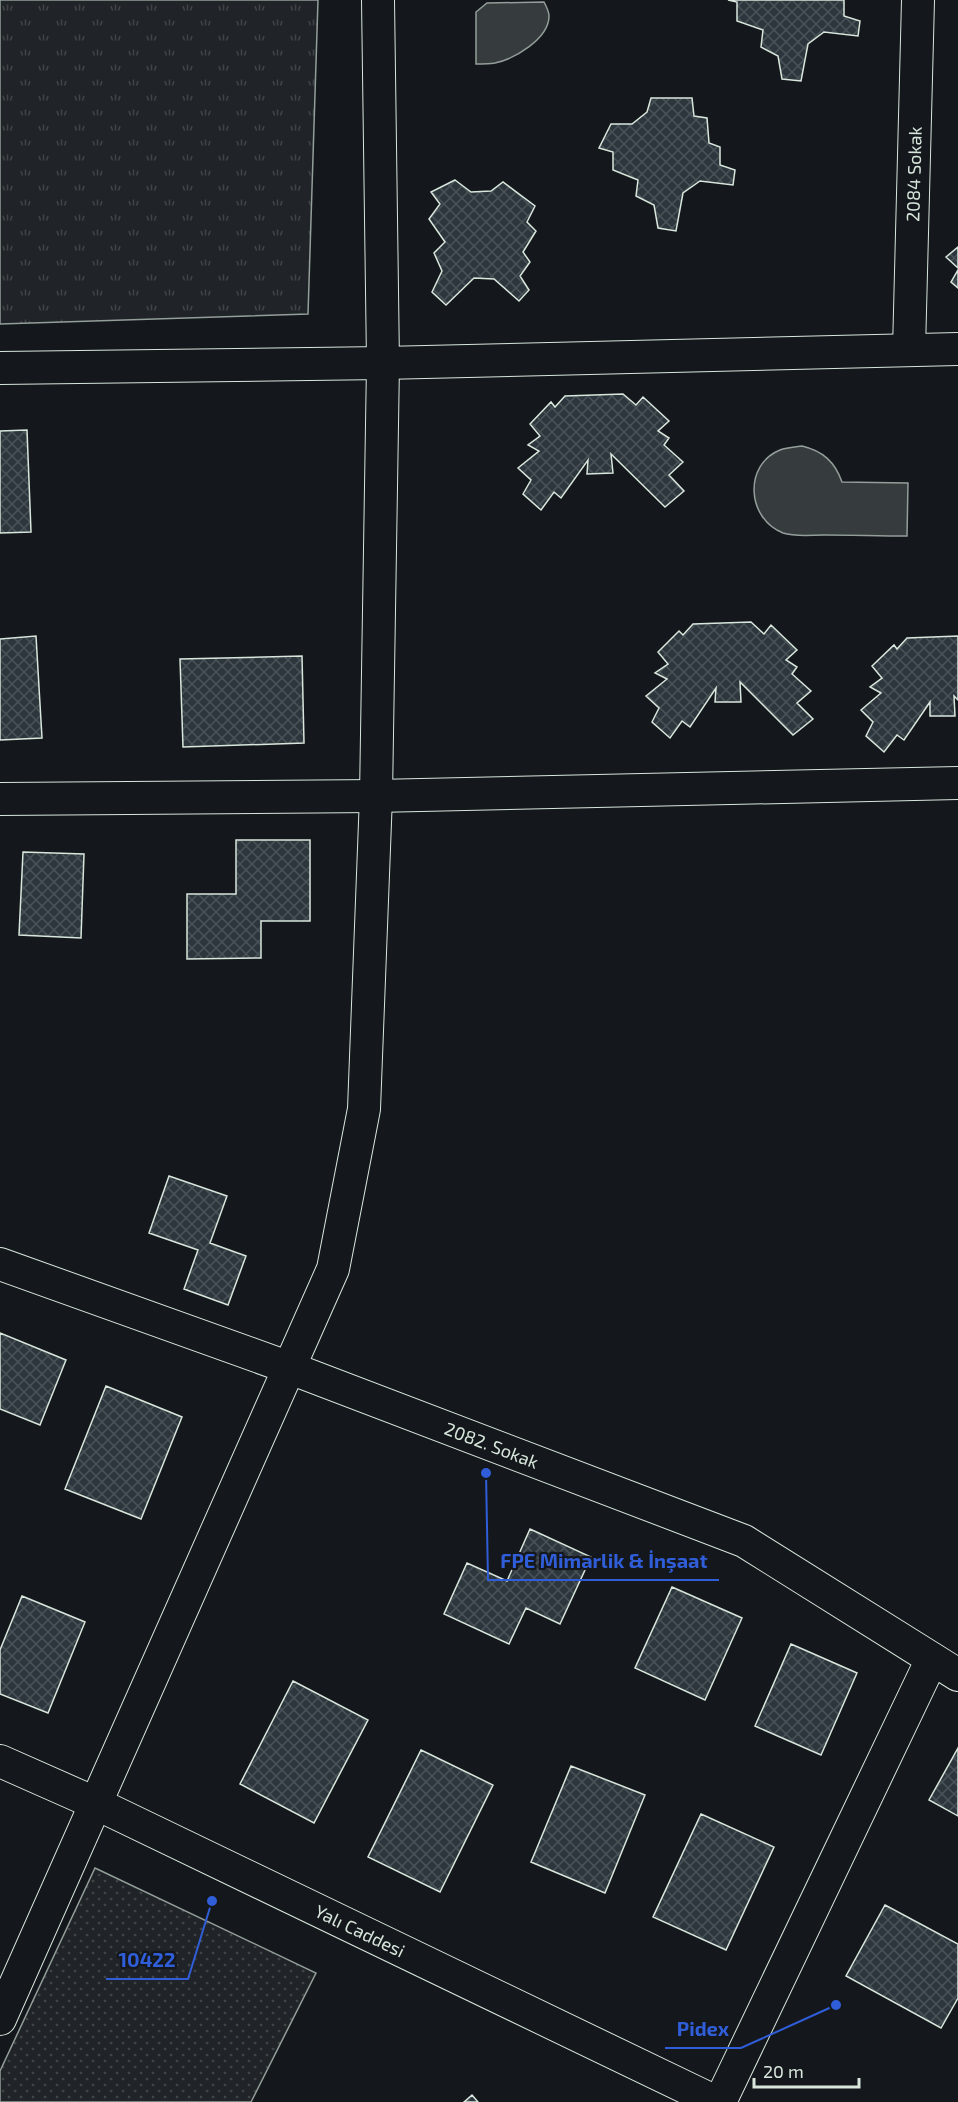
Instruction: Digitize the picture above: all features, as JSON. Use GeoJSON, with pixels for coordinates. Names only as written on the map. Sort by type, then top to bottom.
{"type":"FeatureCollection","features":[{"type":"Feature","properties":{"kind":"street"},"geometry":{"type":"LineString","coordinates":[[0,2019],[333,1269],[364,1109],[376,796],[383,363],[378,0]]}},
{"type":"Feature","properties":{"kind":"street","name":"2084 Sokak"},"geometry":{"type":"LineString","coordinates":[[909,350],[918,0]]}},
{"type":"Feature","properties":{"kind":"street"},"geometry":{"type":"LineString","coordinates":[[0,368],[383,363],[958,349]]}},
{"type":"Feature","properties":{"kind":"street"},"geometry":{"type":"LineString","coordinates":[[0,799],[376,796],[958,783]]}},
{"type":"Feature","properties":{"kind":"street","name":"2082. Sokak"},"geometry":{"type":"LineString","coordinates":[[0,1264],[290,1368],[744,1541],[958,1675]]}},
{"type":"Feature","properties":{"kind":"street"},"geometry":{"type":"LineString","coordinates":[[718,2102],[932,1659]]}},
{"type":"Feature","properties":{"kind":"street","name":"Yalı Caddesi"},"geometry":{"type":"LineString","coordinates":[[0,1761],[95,1803],[718,2102]]}},
{"type":"Feature","properties":{"kind":"green space"},"geometry":{"type":"Polygon","coordinates":[[[0,0],[318,0],[308,314],[0,324],[0,0]]]}},
{"type":"Feature","properties":{"kind":"green space"},"geometry":{"type":"Polygon","coordinates":[[[95,1868],[316,1973],[251,2102],[0,2102],[0,2071],[95,1868]]]}},
{"type":"Feature","properties":{"kind":"shaded area"},"geometry":{"type":"Polygon","coordinates":[[[544,2],[549,14],[547,24],[537,40],[503,61],[476,64],[476,12],[487,3],[544,2]]]}},
{"type":"Feature","properties":{"kind":"shaded area"},"geometry":{"type":"Polygon","coordinates":[[[802,446],[827,458],[836,469],[842,482],[908,483],[907,536],[798,535],[783,533],[771,526],[756,505],[755,479],[760,467],[768,457],[783,449],[802,446]]]}},
{"type":"Feature","properties":{"kind":"building"},"geometry":{"type":"Polygon","coordinates":[[[728,0],[844,0],[844,16],[860,21],[858,36],[824,32],[808,44],[801,81],[782,79],[778,56],[761,47],[763,30],[737,21],[737,2],[728,0]]]}},
{"type":"Feature","properties":{"kind":"building"},"geometry":{"type":"Polygon","coordinates":[[[651,98],[692,98],[694,116],[707,118],[709,143],[720,147],[720,165],[735,170],[733,185],[700,181],[683,193],[676,231],[658,228],[654,205],[636,196],[638,180],[613,170],[613,152],[599,148],[611,124],[632,124],[647,112],[651,98]]]}},
{"type":"Feature","properties":{"kind":"building"},"geometry":{"type":"Polygon","coordinates":[[[455,180],[471,192],[491,191],[503,182],[535,206],[527,222],[536,231],[523,252],[530,262],[520,276],[529,290],[519,301],[494,279],[474,278],[446,305],[432,292],[442,271],[434,253],[445,242],[429,219],[440,204],[431,192],[455,180]]]}},
{"type":"Feature","properties":{"kind":"building"},"geometry":{"type":"Polygon","coordinates":[[[958,247],[958,268],[946,257],[958,247]]]}},
{"type":"Feature","properties":{"kind":"building"},"geometry":{"type":"Polygon","coordinates":[[[958,270],[958,288],[951,282],[958,270]]]}},
{"type":"Feature","properties":{"kind":"building"},"geometry":{"type":"Polygon","coordinates":[[[623,394],[636,405],[643,397],[669,421],[658,431],[669,438],[664,445],[683,462],[669,475],[684,491],[665,507],[611,454],[613,473],[587,474],[588,460],[561,498],[554,492],[541,510],[523,494],[531,480],[518,468],[539,451],[528,445],[540,436],[530,424],[551,402],[555,407],[565,396],[623,394]]]}},
{"type":"Feature","properties":{"kind":"building"},"geometry":{"type":"Polygon","coordinates":[[[27,430],[31,532],[0,533],[0,431],[27,430]]]}},
{"type":"Feature","properties":{"kind":"building"},"geometry":{"type":"Polygon","coordinates":[[[751,622],[764,634],[771,625],[797,650],[786,660],[797,667],[792,674],[811,691],[797,703],[813,719],[793,735],[740,682],[741,702],[715,702],[716,688],[690,727],[682,721],[670,738],[652,722],[659,708],[646,696],[667,679],[655,673],[668,664],[658,652],[679,631],[683,635],[693,624],[751,622]]]}},
{"type":"Feature","properties":{"kind":"building"},"geometry":{"type":"Polygon","coordinates":[[[36,636],[42,738],[0,740],[0,639],[36,636]]]}},
{"type":"Feature","properties":{"kind":"building"},"geometry":{"type":"Polygon","coordinates":[[[958,636],[958,700],[954,696],[955,716],[930,716],[930,702],[904,740],[897,735],[884,752],[866,736],[873,722],[861,710],[881,693],[870,687],[882,678],[872,666],[894,645],[897,649],[907,638],[958,636]]]}},
{"type":"Feature","properties":{"kind":"building"},"geometry":{"type":"Polygon","coordinates":[[[302,656],[304,743],[183,747],[180,659],[302,656]]]}},
{"type":"Feature","properties":{"kind":"building"},"geometry":{"type":"Polygon","coordinates":[[[236,840],[310,840],[310,921],[261,921],[261,958],[187,959],[187,894],[236,894],[236,840]]]}},
{"type":"Feature","properties":{"kind":"building"},"geometry":{"type":"Polygon","coordinates":[[[23,852],[84,854],[81,938],[19,935],[23,852]]]}},
{"type":"Feature","properties":{"kind":"building"},"geometry":{"type":"Polygon","coordinates":[[[169,1176],[227,1196],[210,1243],[246,1256],[228,1305],[184,1289],[198,1250],[149,1233],[169,1176]]]}},
{"type":"Feature","properties":{"kind":"building"},"geometry":{"type":"Polygon","coordinates":[[[0,1333],[66,1360],[40,1425],[0,1409],[0,1333]]]}},
{"type":"Feature","properties":{"kind":"building"},"geometry":{"type":"Polygon","coordinates":[[[106,1386],[182,1417],[141,1519],[65,1489],[106,1386]]]}},
{"type":"Feature","properties":{"kind":"building"},"geometry":{"type":"Polygon","coordinates":[[[530,1529],[591,1557],[560,1624],[526,1608],[509,1644],[444,1614],[467,1563],[507,1581],[530,1529]]]}},
{"type":"Feature","properties":{"kind":"building"},"geometry":{"type":"Polygon","coordinates":[[[672,1587],[742,1618],[705,1700],[635,1668],[672,1587]]]}},
{"type":"Feature","properties":{"kind":"building"},"geometry":{"type":"Polygon","coordinates":[[[22,1596],[85,1622],[48,1713],[0,1694],[0,1650],[22,1596]]]}},
{"type":"Feature","properties":{"kind":"building"},"geometry":{"type":"Polygon","coordinates":[[[791,1644],[857,1673],[821,1755],[755,1726],[791,1644]]]}},
{"type":"Feature","properties":{"kind":"building"},"geometry":{"type":"Polygon","coordinates":[[[293,1681],[368,1720],[314,1823],[240,1784],[293,1681]]]}},
{"type":"Feature","properties":{"kind":"building"},"geometry":{"type":"Polygon","coordinates":[[[958,1748],[958,1816],[929,1800],[958,1748]]]}},
{"type":"Feature","properties":{"kind":"building"},"geometry":{"type":"Polygon","coordinates":[[[421,1750],[493,1785],[440,1892],[368,1857],[421,1750]]]}},
{"type":"Feature","properties":{"kind":"building"},"geometry":{"type":"Polygon","coordinates":[[[571,1766],[645,1795],[605,1893],[531,1862],[571,1766]]]}},
{"type":"Feature","properties":{"kind":"building"},"geometry":{"type":"Polygon","coordinates":[[[701,1814],[774,1847],[726,1950],[653,1917],[701,1814]]]}},
{"type":"Feature","properties":{"kind":"building"},"geometry":{"type":"Polygon","coordinates":[[[885,1905],[958,1944],[958,1998],[941,2028],[846,1976],[885,1905]]]}},
{"type":"Feature","properties":{"kind":"building"},"geometry":{"type":"Polygon","coordinates":[[[472,2095],[478,2102],[464,2102],[472,2095]]]}},
{"type":"Feature","properties":{"kind":"place","name":"FPE Mimarlik & İnşaat"},"geometry":{"type":"Point","coordinates":[486,1473]}},
{"type":"Feature","properties":{"kind":"place","name":"10422"},"geometry":{"type":"Point","coordinates":[212,1901]}},
{"type":"Feature","properties":{"kind":"place","name":"Pidex"},"geometry":{"type":"Point","coordinates":[836,2005]}}]}
